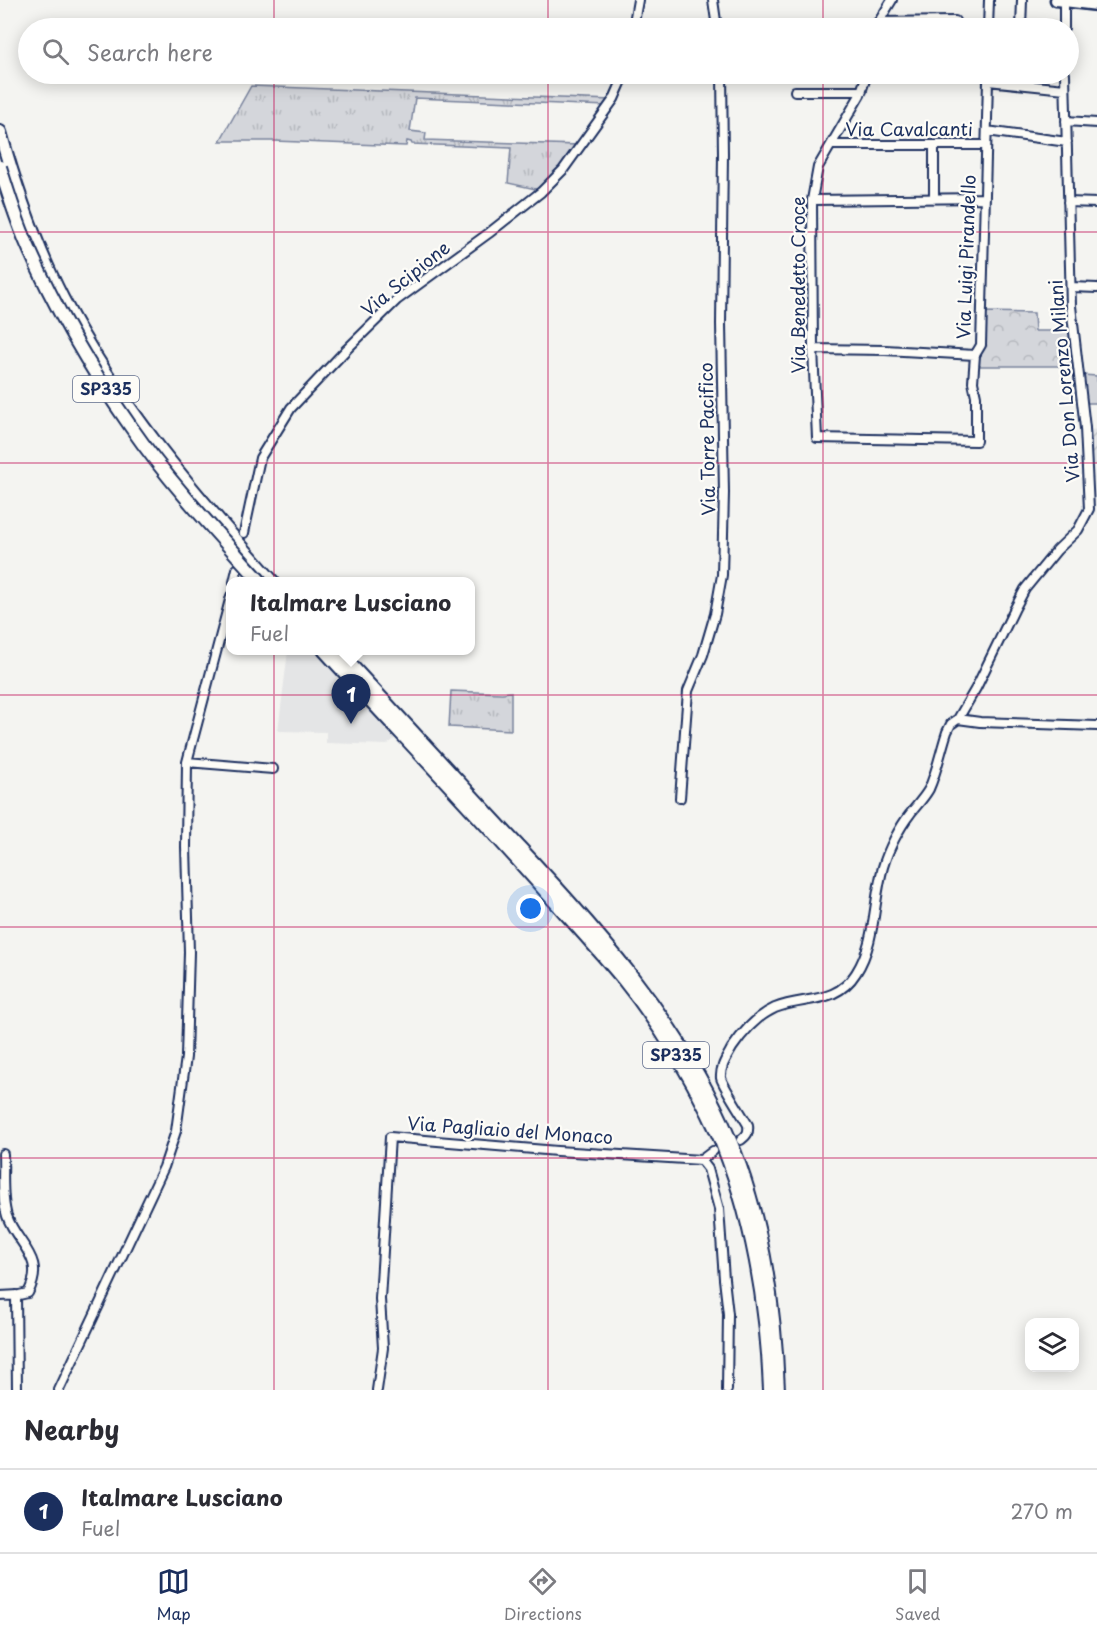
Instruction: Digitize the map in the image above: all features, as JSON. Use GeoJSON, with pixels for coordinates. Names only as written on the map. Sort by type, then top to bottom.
{"type":"FeatureCollection","features":[{"type":"Feature","properties":{"kind":"highway","name":"SP335"},"geometry":{"type":"LineString","coordinates":[[0,132],[30,226],[63,299],[88,343],[138,420],[184,479],[269,577]]}},
{"type":"Feature","properties":{"kind":"highway","name":"SP335"},"geometry":{"type":"LineString","coordinates":[[0,167],[27,244],[85,357],[139,438],[181,492],[257,577]]}},
{"type":"Feature","properties":{"kind":"highway","name":"SP335"},"geometry":{"type":"LineString","coordinates":[[328,655],[457,784],[512,852],[623,980],[676,1054],[723,1145],[740,1193],[755,1258],[764,1318],[770,1390]]}},
{"type":"Feature","properties":{"kind":"highway","name":"SP335"},"geometry":{"type":"LineString","coordinates":[[341,655],[457,784],[577,911],[635,980],[664,1019],[701,1079],[730,1139],[752,1207],[765,1263],[778,1390]]}},
{"type":"Feature","properties":{"kind":"main road"},"geometry":{"type":"LineString","coordinates":[[1059,0],[1097,5]]}},
{"type":"Feature","properties":{"kind":"street"},"geometry":{"type":"LineString","coordinates":[[635,18],[638,0]]}},
{"type":"Feature","properties":{"kind":"street"},"geometry":{"type":"LineString","coordinates":[[712,0],[715,18]]}},
{"type":"Feature","properties":{"kind":"street"},"geometry":{"type":"LineString","coordinates":[[880,18],[892,0]]}},
{"type":"Feature","properties":{"kind":"street"},"geometry":{"type":"LineString","coordinates":[[988,18],[989,0]]}},
{"type":"Feature","properties":{"kind":"street"},"geometry":{"type":"LineString","coordinates":[[1021,18],[1022,0]]}},
{"type":"Feature","properties":{"kind":"street"},"geometry":{"type":"LineString","coordinates":[[1059,0],[1062,18]]}},
{"type":"Feature","properties":{"kind":"street","name":"Via Scipione"},"geometry":{"type":"LineString","coordinates":[[244,533],[260,458],[291,408],[397,300],[489,234],[541,192],[563,170],[614,99],[621,84]]}},
{"type":"Feature","properties":{"kind":"street","name":"Via Torre Pacifico"},"geometry":{"type":"LineString","coordinates":[[680,798],[688,691],[703,656],[715,615],[722,575],[724,493],[721,324],[722,84]]}},
{"type":"Feature","properties":{"kind":"street","name":"Via Benedetto Croce"},"geometry":{"type":"LineString","coordinates":[[864,84],[818,167],[812,200],[813,349],[817,438],[976,441]]}},
{"type":"Feature","properties":{"kind":"street","name":"Via Luigi Pirandello"},"geometry":{"type":"LineString","coordinates":[[976,441],[976,396],[973,382],[975,355],[981,345],[987,84]]}},
{"type":"Feature","properties":{"kind":"street"},"geometry":{"type":"LineString","coordinates":[[1032,84],[1065,89]]}},
{"type":"Feature","properties":{"kind":"street","name":"Via Don Lorenzo Milani"},"geometry":{"type":"LineString","coordinates":[[741,1140],[747,1135],[748,1125],[722,1079],[725,1060],[745,1030],[760,1017],[773,1009],[786,1005],[835,994],[848,985],[856,973],[865,956],[869,941],[883,867],[901,826],[929,787],[951,724],[958,718],[976,688],[1025,589],[1057,550],[1078,530],[1089,509],[1085,428],[1073,323],[1065,84]]}},
{"type":"Feature","properties":{"kind":"street"},"geometry":{"type":"LineString","coordinates":[[795,91],[862,91]]}},
{"type":"Feature","properties":{"kind":"street"},"geometry":{"type":"LineString","coordinates":[[1066,121],[1097,123]]}},
{"type":"Feature","properties":{"kind":"street"},"geometry":{"type":"LineString","coordinates":[[987,131],[1067,142]]}},
{"type":"Feature","properties":{"kind":"street","name":"Via Cavalcanti"},"geometry":{"type":"LineString","coordinates":[[832,145],[986,145]]}},
{"type":"Feature","properties":{"kind":"street"},"geometry":{"type":"LineString","coordinates":[[934,145],[934,199]]}},
{"type":"Feature","properties":{"kind":"street"},"geometry":{"type":"LineString","coordinates":[[812,200],[985,198]]}},
{"type":"Feature","properties":{"kind":"street"},"geometry":{"type":"LineString","coordinates":[[1068,202],[1097,203]]}},
{"type":"Feature","properties":{"kind":"street"},"geometry":{"type":"LineString","coordinates":[[1072,286],[1097,288]]}},
{"type":"Feature","properties":{"kind":"street"},"geometry":{"type":"LineString","coordinates":[[813,349],[975,355]]}},
{"type":"Feature","properties":{"kind":"street"},"geometry":{"type":"LineString","coordinates":[[235,577],[237,569]]}},
{"type":"Feature","properties":{"kind":"street"},"geometry":{"type":"LineString","coordinates":[[59,1390],[164,1167],[176,1131],[186,1057],[189,972],[186,847],[188,762],[226,615]]}},
{"type":"Feature","properties":{"kind":"street"},"geometry":{"type":"LineString","coordinates":[[958,718],[980,722],[1097,726]]}},
{"type":"Feature","properties":{"kind":"street"},"geometry":{"type":"LineString","coordinates":[[188,762],[273,769]]}},
{"type":"Feature","properties":{"kind":"street","name":"Via Pagliaio del Monaco"},"geometry":{"type":"LineString","coordinates":[[377,1390],[382,1348],[380,1299],[390,1137],[701,1160]]}},
{"type":"Feature","properties":{"kind":"street"},"geometry":{"type":"LineString","coordinates":[[713,1151],[701,1160],[708,1169],[719,1209],[728,1314],[727,1390]]}},
{"type":"Feature","properties":{"kind":"street"},"geometry":{"type":"LineString","coordinates":[[0,1296],[28,1293],[34,1283],[34,1263],[29,1250],[14,1230],[7,1215],[4,1197],[3,1154]]}},
{"type":"Feature","properties":{"kind":"street"},"geometry":{"type":"LineString","coordinates":[[16,1295],[17,1390]]}},
{"type":"Feature","properties":{"kind":"shaded area"},"geometry":{"type":"Polygon","coordinates":[[[1088,429],[1097,430],[1097,465],[1092,465],[1088,429]]]}},
{"type":"Feature","properties":{"kind":"shaded area"},"geometry":{"type":"Polygon","coordinates":[[[288,655],[322,655],[398,736],[387,745],[326,743],[326,732],[278,731],[288,655]]]}},
{"type":"Feature","properties":{"kind":"green space"},"geometry":{"type":"Polygon","coordinates":[[[251,86],[611,100],[607,106],[415,98],[410,131],[426,133],[425,140],[578,145],[560,170],[540,190],[508,183],[511,148],[412,144],[407,141],[406,146],[220,141],[251,86]]]}},
{"type":"Feature","properties":{"kind":"green space"},"geometry":{"type":"Polygon","coordinates":[[[984,312],[1034,313],[1035,331],[1072,331],[1076,366],[977,366],[983,348],[984,312]]]}},
{"type":"Feature","properties":{"kind":"green space"},"geometry":{"type":"Polygon","coordinates":[[[1082,375],[1097,376],[1097,403],[1085,403],[1082,375]]]}},
{"type":"Feature","properties":{"kind":"green space"},"geometry":{"type":"Polygon","coordinates":[[[451,691],[511,692],[511,730],[449,727],[451,691]]]}},
{"type":"Feature","properties":{"kind":"place","name":"Italmare Lusciano"},"geometry":{"type":"Point","coordinates":[351,724]}}]}
